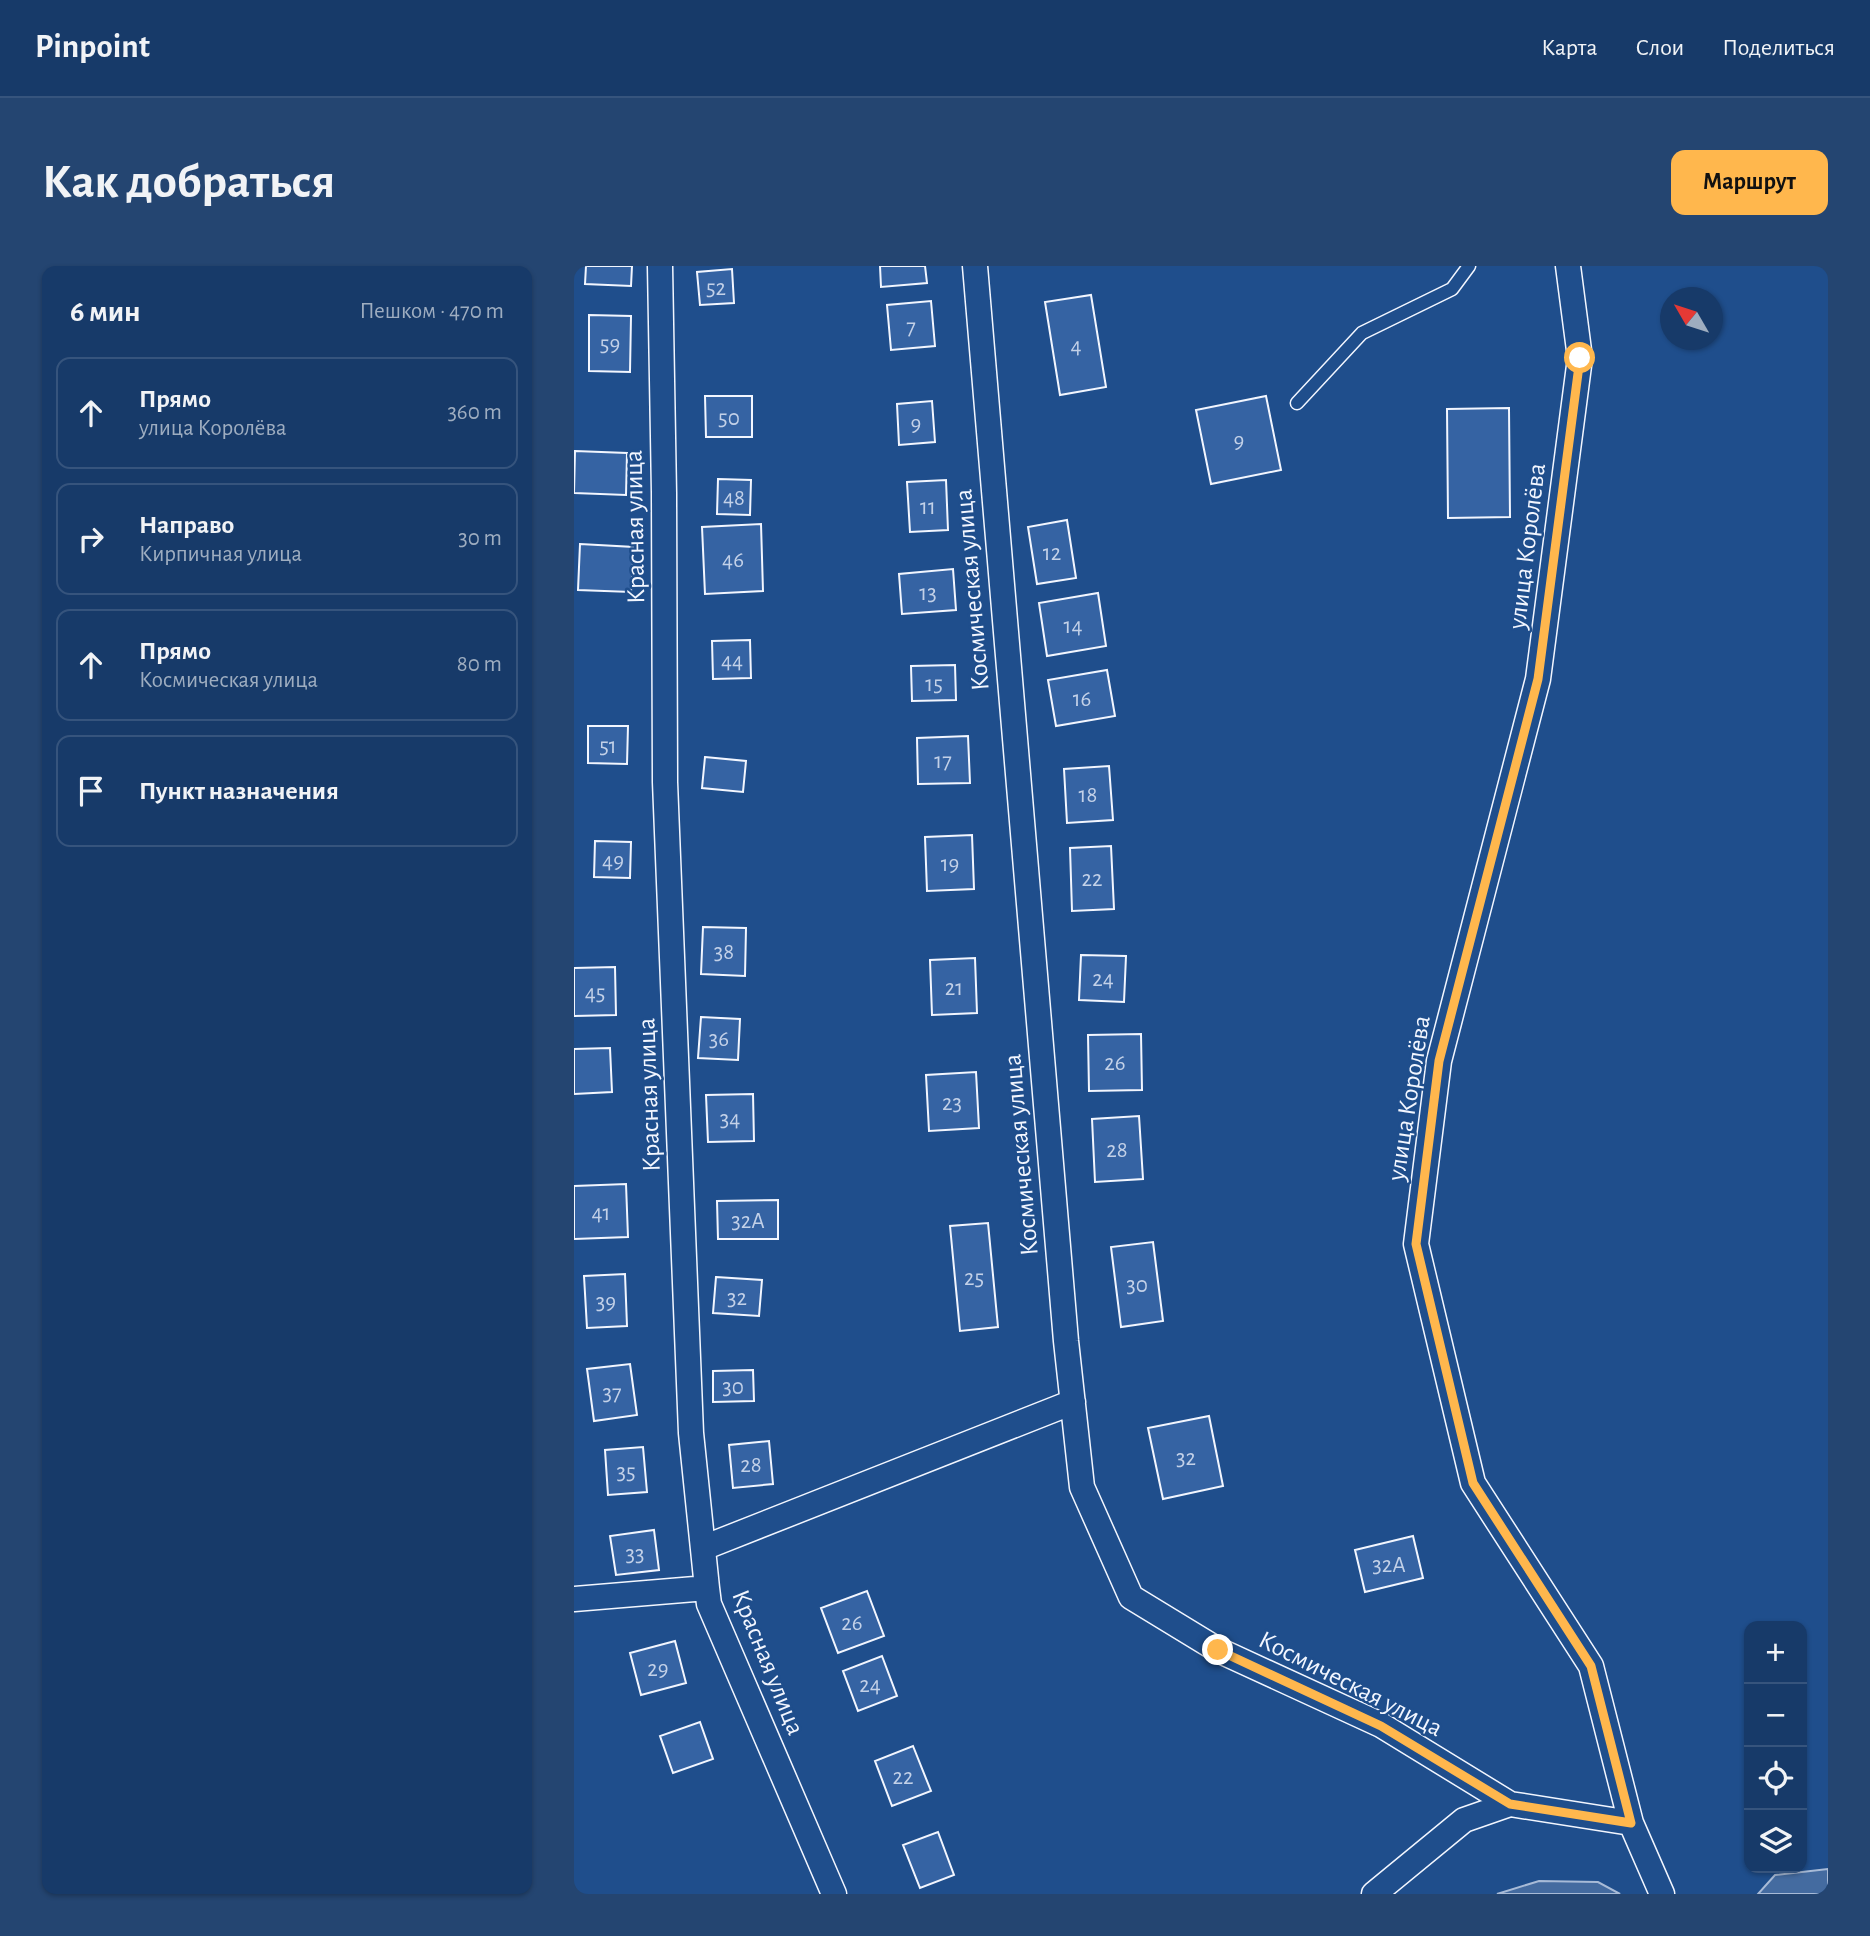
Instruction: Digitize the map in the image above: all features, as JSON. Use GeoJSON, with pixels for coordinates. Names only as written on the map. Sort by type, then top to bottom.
{"type":"FeatureCollection","features":[{"type":"Feature","properties":{"kind":"street","name":"Красная улица"},"geometry":{"type":"LineString","coordinates":[[660,266],[666,782],[691,1433],[707,1588],[709,1604],[834,1894]]}},
{"type":"Feature","properties":{"kind":"street","name":"Космическая улица"},"geometry":{"type":"LineString","coordinates":[[975,266],[1012,717],[1082,1487],[1131,1597],[1218,1650],[1381,1726],[1510,1804]]}},
{"type":"Feature","properties":{"kind":"street","name":"улица Королёва"},"geometry":{"type":"LineString","coordinates":[[1568,266],[1580,358],[1538,679],[1439,1061],[1416,1244],[1473,1483],[1591,1666],[1631,1823],[1662,1894]]}},
{"type":"Feature","properties":{"kind":"street"},"geometry":{"type":"LineString","coordinates":[[703,1548],[1073,1402]]}},
{"type":"Feature","properties":{"kind":"street"},"geometry":{"type":"LineString","coordinates":[[574,1599],[707,1588]]}},
{"type":"Feature","properties":{"kind":"street"},"geometry":{"type":"LineString","coordinates":[[1374,1894],[1464,1820],[1510,1804],[1631,1823]]}},
{"type":"Feature","properties":{"kind":"lane"},"geometry":{"type":"LineString","coordinates":[[1297,403],[1362,333],[1452,289],[1469,266]]}},
{"type":"Feature","properties":{"kind":"water"},"geometry":{"type":"Polygon","coordinates":[[[1828,1869],[1828,1894],[1758,1894],[1775,1875],[1828,1869]]]}},
{"type":"Feature","properties":{"kind":"water"},"geometry":{"type":"Polygon","coordinates":[[[1539,1881],[1598,1882],[1620,1894],[1497,1894],[1539,1881]]]}},
{"type":"Feature","properties":{"kind":"building"},"geometry":{"type":"Polygon","coordinates":[[[586,266],[632,266],[631,286],[585,284],[586,266]]]}},
{"type":"Feature","properties":{"kind":"building"},"geometry":{"type":"Polygon","coordinates":[[[880,266],[925,266],[927,283],[881,287],[880,266]]]}},
{"type":"Feature","properties":{"kind":"building"},"geometry":{"type":"Polygon","coordinates":[[[732,269],[734,303],[700,305],[697,272],[732,269]]]}},
{"type":"Feature","properties":{"kind":"building"},"geometry":{"type":"Polygon","coordinates":[[[1091,295],[1106,387],[1060,395],[1045,302],[1091,295]]]}},
{"type":"Feature","properties":{"kind":"building"},"geometry":{"type":"Polygon","coordinates":[[[931,301],[935,346],[891,350],[887,305],[931,301]]]}},
{"type":"Feature","properties":{"kind":"building"},"geometry":{"type":"Polygon","coordinates":[[[589,315],[631,316],[630,372],[589,371],[589,315]]]}},
{"type":"Feature","properties":{"kind":"building"},"geometry":{"type":"Polygon","coordinates":[[[705,396],[752,396],[752,437],[706,437],[705,396]]]}},
{"type":"Feature","properties":{"kind":"building"},"geometry":{"type":"Polygon","coordinates":[[[1266,396],[1281,470],[1211,484],[1196,410],[1266,396]]]}},
{"type":"Feature","properties":{"kind":"building"},"geometry":{"type":"Polygon","coordinates":[[[932,401],[935,442],[899,445],[897,404],[932,401]]]}},
{"type":"Feature","properties":{"kind":"building"},"geometry":{"type":"Polygon","coordinates":[[[1509,408],[1510,517],[1448,518],[1447,409],[1509,408]]]}},
{"type":"Feature","properties":{"kind":"building"},"geometry":{"type":"Polygon","coordinates":[[[575,451],[627,453],[626,495],[574,493],[575,451]]]}},
{"type":"Feature","properties":{"kind":"building"},"geometry":{"type":"Polygon","coordinates":[[[718,479],[751,480],[750,515],[717,514],[718,479]]]}},
{"type":"Feature","properties":{"kind":"building"},"geometry":{"type":"Polygon","coordinates":[[[946,480],[948,530],[910,532],[907,482],[946,480]]]}},
{"type":"Feature","properties":{"kind":"building"},"geometry":{"type":"Polygon","coordinates":[[[1067,520],[1076,578],[1037,584],[1028,527],[1067,520]]]}},
{"type":"Feature","properties":{"kind":"building"},"geometry":{"type":"Polygon","coordinates":[[[761,524],[763,591],[705,594],[702,527],[761,524]]]}},
{"type":"Feature","properties":{"kind":"building"},"geometry":{"type":"Polygon","coordinates":[[[580,544],[634,547],[631,592],[578,590],[580,544]]]}},
{"type":"Feature","properties":{"kind":"building"},"geometry":{"type":"Polygon","coordinates":[[[953,569],[956,610],[902,614],[899,574],[953,569]]]}},
{"type":"Feature","properties":{"kind":"building"},"geometry":{"type":"Polygon","coordinates":[[[1098,593],[1106,646],[1047,656],[1039,603],[1098,593]]]}},
{"type":"Feature","properties":{"kind":"building"},"geometry":{"type":"Polygon","coordinates":[[[750,640],[751,678],[713,679],[712,641],[750,640]]]}},
{"type":"Feature","properties":{"kind":"building"},"geometry":{"type":"Polygon","coordinates":[[[955,665],[956,700],[912,701],[911,666],[955,665]]]}},
{"type":"Feature","properties":{"kind":"building"},"geometry":{"type":"Polygon","coordinates":[[[1107,670],[1115,716],[1056,726],[1048,680],[1107,670]]]}},
{"type":"Feature","properties":{"kind":"building"},"geometry":{"type":"Polygon","coordinates":[[[588,726],[628,726],[627,764],[588,763],[588,726]]]}},
{"type":"Feature","properties":{"kind":"building"},"geometry":{"type":"Polygon","coordinates":[[[968,736],[970,783],[918,784],[917,738],[968,736]]]}},
{"type":"Feature","properties":{"kind":"building"},"geometry":{"type":"Polygon","coordinates":[[[705,757],[746,761],[743,792],[702,788],[705,757]]]}},
{"type":"Feature","properties":{"kind":"building"},"geometry":{"type":"Polygon","coordinates":[[[1109,766],[1113,820],[1067,823],[1064,769],[1109,766]]]}},
{"type":"Feature","properties":{"kind":"building"},"geometry":{"type":"Polygon","coordinates":[[[972,835],[974,889],[927,891],[925,837],[972,835]]]}},
{"type":"Feature","properties":{"kind":"building"},"geometry":{"type":"Polygon","coordinates":[[[595,841],[631,842],[630,878],[594,877],[595,841]]]}},
{"type":"Feature","properties":{"kind":"building"},"geometry":{"type":"Polygon","coordinates":[[[1111,846],[1114,909],[1072,911],[1070,848],[1111,846]]]}},
{"type":"Feature","properties":{"kind":"building"},"geometry":{"type":"Polygon","coordinates":[[[703,927],[746,928],[745,976],[701,974],[703,927]]]}},
{"type":"Feature","properties":{"kind":"building"},"geometry":{"type":"Polygon","coordinates":[[[1081,955],[1126,956],[1124,1002],[1079,1000],[1081,955]]]}},
{"type":"Feature","properties":{"kind":"building"},"geometry":{"type":"Polygon","coordinates":[[[975,958],[977,1013],[932,1015],[930,960],[975,958]]]}},
{"type":"Feature","properties":{"kind":"building"},"geometry":{"type":"Polygon","coordinates":[[[615,967],[616,1015],[574,1016],[574,968],[615,967]]]}},
{"type":"Feature","properties":{"kind":"building"},"geometry":{"type":"Polygon","coordinates":[[[701,1017],[740,1019],[738,1060],[698,1058],[701,1017]]]}},
{"type":"Feature","properties":{"kind":"building"},"geometry":{"type":"Polygon","coordinates":[[[1141,1034],[1142,1090],[1089,1091],[1088,1035],[1141,1034]]]}},
{"type":"Feature","properties":{"kind":"building"},"geometry":{"type":"Polygon","coordinates":[[[610,1048],[612,1092],[574,1094],[574,1049],[610,1048]]]}},
{"type":"Feature","properties":{"kind":"building"},"geometry":{"type":"Polygon","coordinates":[[[976,1072],[979,1128],[929,1131],[926,1075],[976,1072]]]}},
{"type":"Feature","properties":{"kind":"building"},"geometry":{"type":"Polygon","coordinates":[[[753,1094],[754,1141],[708,1142],[706,1095],[753,1094]]]}},
{"type":"Feature","properties":{"kind":"building"},"geometry":{"type":"Polygon","coordinates":[[[1139,1116],[1143,1179],[1095,1182],[1092,1119],[1139,1116]]]}},
{"type":"Feature","properties":{"kind":"building"},"geometry":{"type":"Polygon","coordinates":[[[626,1184],[628,1237],[574,1239],[574,1186],[626,1184]]]}},
{"type":"Feature","properties":{"kind":"building"},"geometry":{"type":"Polygon","coordinates":[[[778,1200],[778,1239],[718,1239],[717,1201],[778,1200]]]}},
{"type":"Feature","properties":{"kind":"building"},"geometry":{"type":"Polygon","coordinates":[[[988,1223],[998,1327],[960,1331],[950,1226],[988,1223]]]}},
{"type":"Feature","properties":{"kind":"building"},"geometry":{"type":"Polygon","coordinates":[[[1153,1242],[1163,1321],[1121,1327],[1111,1247],[1153,1242]]]}},
{"type":"Feature","properties":{"kind":"building"},"geometry":{"type":"Polygon","coordinates":[[[625,1274],[627,1326],[587,1328],[584,1276],[625,1274]]]}},
{"type":"Feature","properties":{"kind":"building"},"geometry":{"type":"Polygon","coordinates":[[[716,1277],[762,1280],[759,1316],[713,1313],[716,1277]]]}},
{"type":"Feature","properties":{"kind":"building"},"geometry":{"type":"Polygon","coordinates":[[[630,1364],[637,1415],[594,1421],[587,1369],[630,1364]]]}},
{"type":"Feature","properties":{"kind":"building"},"geometry":{"type":"Polygon","coordinates":[[[753,1370],[754,1401],[713,1402],[713,1371],[753,1370]]]}},
{"type":"Feature","properties":{"kind":"building"},"geometry":{"type":"Polygon","coordinates":[[[1209,1416],[1223,1486],[1163,1499],[1148,1428],[1209,1416]]]}},
{"type":"Feature","properties":{"kind":"building"},"geometry":{"type":"Polygon","coordinates":[[[769,1441],[773,1484],[733,1488],[729,1445],[769,1441]]]}},
{"type":"Feature","properties":{"kind":"building"},"geometry":{"type":"Polygon","coordinates":[[[643,1447],[647,1492],[608,1495],[605,1450],[643,1447]]]}},
{"type":"Feature","properties":{"kind":"building"},"geometry":{"type":"Polygon","coordinates":[[[654,1530],[659,1570],[616,1575],[610,1536],[654,1530]]]}},
{"type":"Feature","properties":{"kind":"building"},"geometry":{"type":"Polygon","coordinates":[[[1413,1536],[1423,1578],[1365,1592],[1355,1550],[1413,1536]]]}},
{"type":"Feature","properties":{"kind":"building"},"geometry":{"type":"Polygon","coordinates":[[[867,1591],[884,1636],[838,1653],[821,1608],[867,1591]]]}},
{"type":"Feature","properties":{"kind":"building"},"geometry":{"type":"Polygon","coordinates":[[[675,1641],[686,1683],[641,1695],[630,1653],[675,1641]]]}},
{"type":"Feature","properties":{"kind":"building"},"geometry":{"type":"Polygon","coordinates":[[[882,1656],[897,1696],[858,1711],[843,1671],[882,1656]]]}},
{"type":"Feature","properties":{"kind":"building"},"geometry":{"type":"Polygon","coordinates":[[[700,1722],[713,1759],[673,1773],[660,1736],[700,1722]]]}},
{"type":"Feature","properties":{"kind":"building"},"geometry":{"type":"Polygon","coordinates":[[[913,1746],[931,1791],[892,1806],[875,1761],[913,1746]]]}},
{"type":"Feature","properties":{"kind":"building"},"geometry":{"type":"Polygon","coordinates":[[[938,1832],[954,1875],[920,1888],[903,1845],[938,1832]]]}},
{"type":"Feature","properties":{"kind":"route"},"geometry":{"type":"LineString","coordinates":[[1218,1650],[1381,1726],[1510,1804],[1631,1823],[1591,1666],[1473,1483],[1416,1244],[1439,1061],[1538,679],[1580,358]]}}]}
